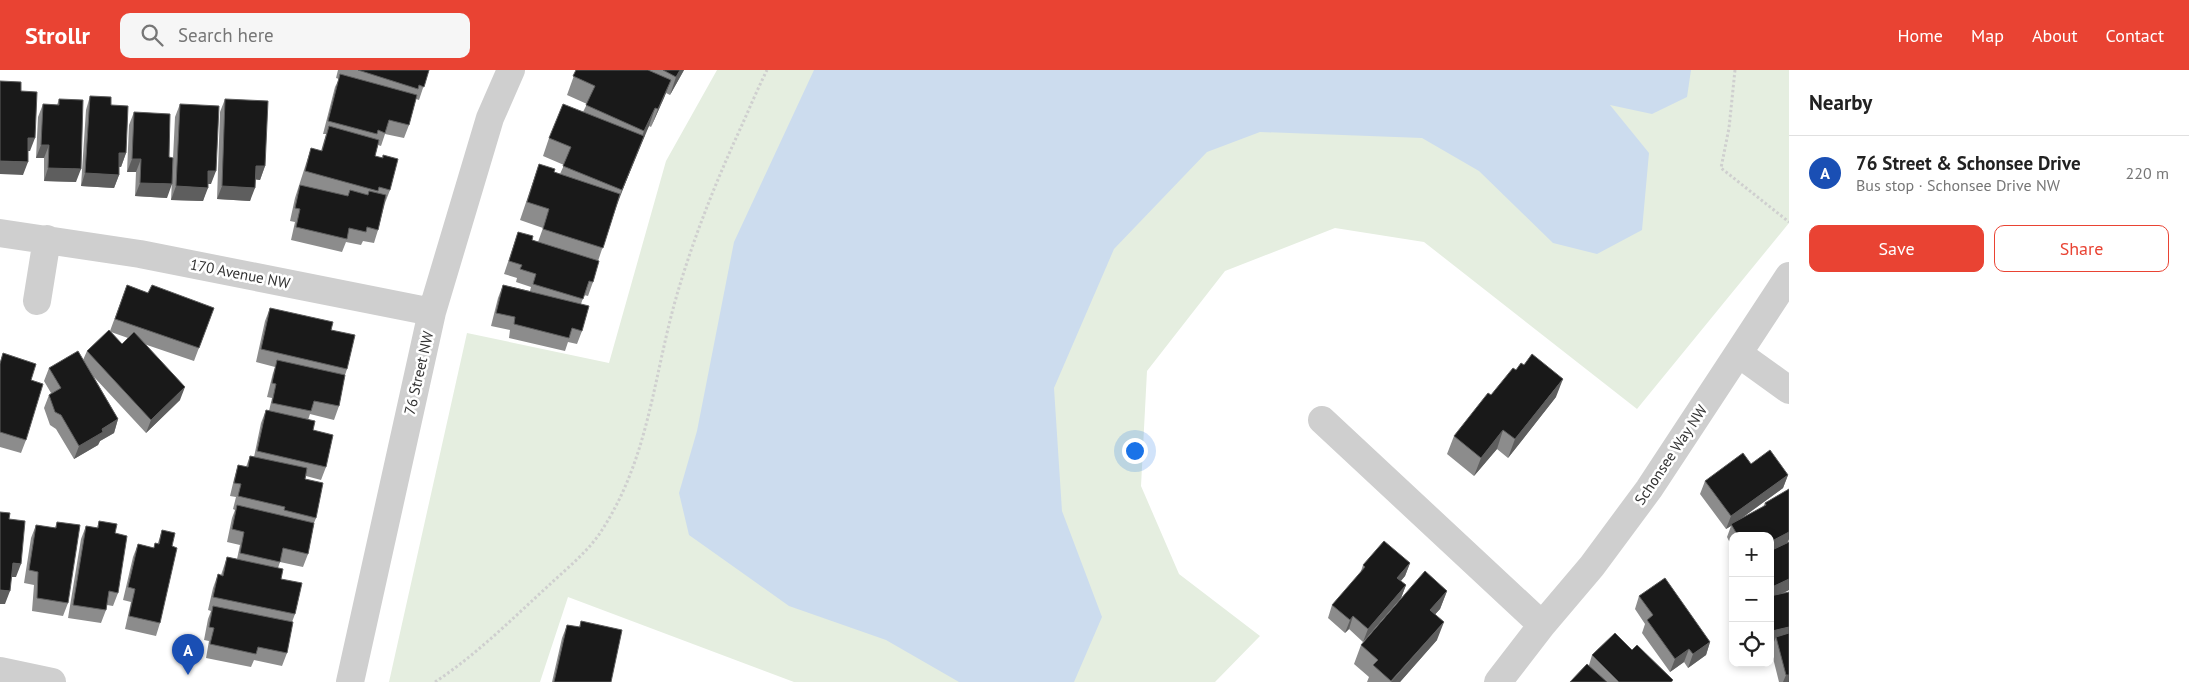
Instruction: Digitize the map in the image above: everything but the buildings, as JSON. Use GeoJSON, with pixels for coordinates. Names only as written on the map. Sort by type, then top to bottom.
{"type":"FeatureCollection","features":[{"type":"Feature","properties":{"kind":"street","name":"76 Street NW"},"geometry":{"type":"LineString","coordinates":[[350,682],[432,312],[490,118],[511,70]]}},
{"type":"Feature","properties":{"kind":"street","name":"170 Avenue NW"},"geometry":{"type":"LineString","coordinates":[[0,233],[140,254],[432,312]]}},
{"type":"Feature","properties":{"kind":"street"},"geometry":{"type":"LineString","coordinates":[[37,301],[47,239]]}},
{"type":"Feature","properties":{"kind":"street","name":"Schonsee Way NW"},"geometry":{"type":"LineString","coordinates":[[1498,682],[1542,625],[1592,566],[1643,496],[1789,276]]}},
{"type":"Feature","properties":{"kind":"street"},"geometry":{"type":"LineString","coordinates":[[1739,354],[1789,390]]}},
{"type":"Feature","properties":{"kind":"street"},"geometry":{"type":"LineString","coordinates":[[1322,420],[1542,625]]}},
{"type":"Feature","properties":{"kind":"street"},"geometry":{"type":"LineString","coordinates":[[0,671],[47,681]]}},
{"type":"Feature","properties":{"kind":"path"},"geometry":{"type":"LineString","coordinates":[[435,682],[478,651],[580,556],[601,532],[615,508],[630,479],[640,450],[676,298],[697,234],[725,162],[767,70]]}},
{"type":"Feature","properties":{"kind":"path"},"geometry":{"type":"LineString","coordinates":[[1735,70],[1729,128],[1721,168],[1789,222]]}},
{"type":"Feature","properties":{"kind":"shaded area"},"geometry":{"type":"Polygon","coordinates":[[[717,70],[1789,70],[1789,223],[1637,409],[1424,242],[1335,228],[1225,271],[1147,371],[1141,486],[1179,574],[1260,636],[1215,682],[794,682],[568,597],[540,682],[389,682],[467,333],[609,363],[666,161],[717,70]]]}},
{"type":"Feature","properties":{"kind":"water"},"geometry":{"type":"Polygon","coordinates":[[[814,70],[1691,70],[1687,97],[1652,114],[1610,105],[1649,153],[1642,230],[1597,254],[1553,243],[1479,171],[1422,138],[1260,132],[1207,152],[1114,249],[1054,388],[1062,511],[1102,617],[1074,682],[959,682],[886,640],[789,606],[689,535],[679,493],[697,431],[734,242],[814,70]]]}},
{"type":"Feature","properties":{"kind":"place","name":"76 Street & Schonsee Drive"},"geometry":{"type":"Point","coordinates":[188,675]}}]}
